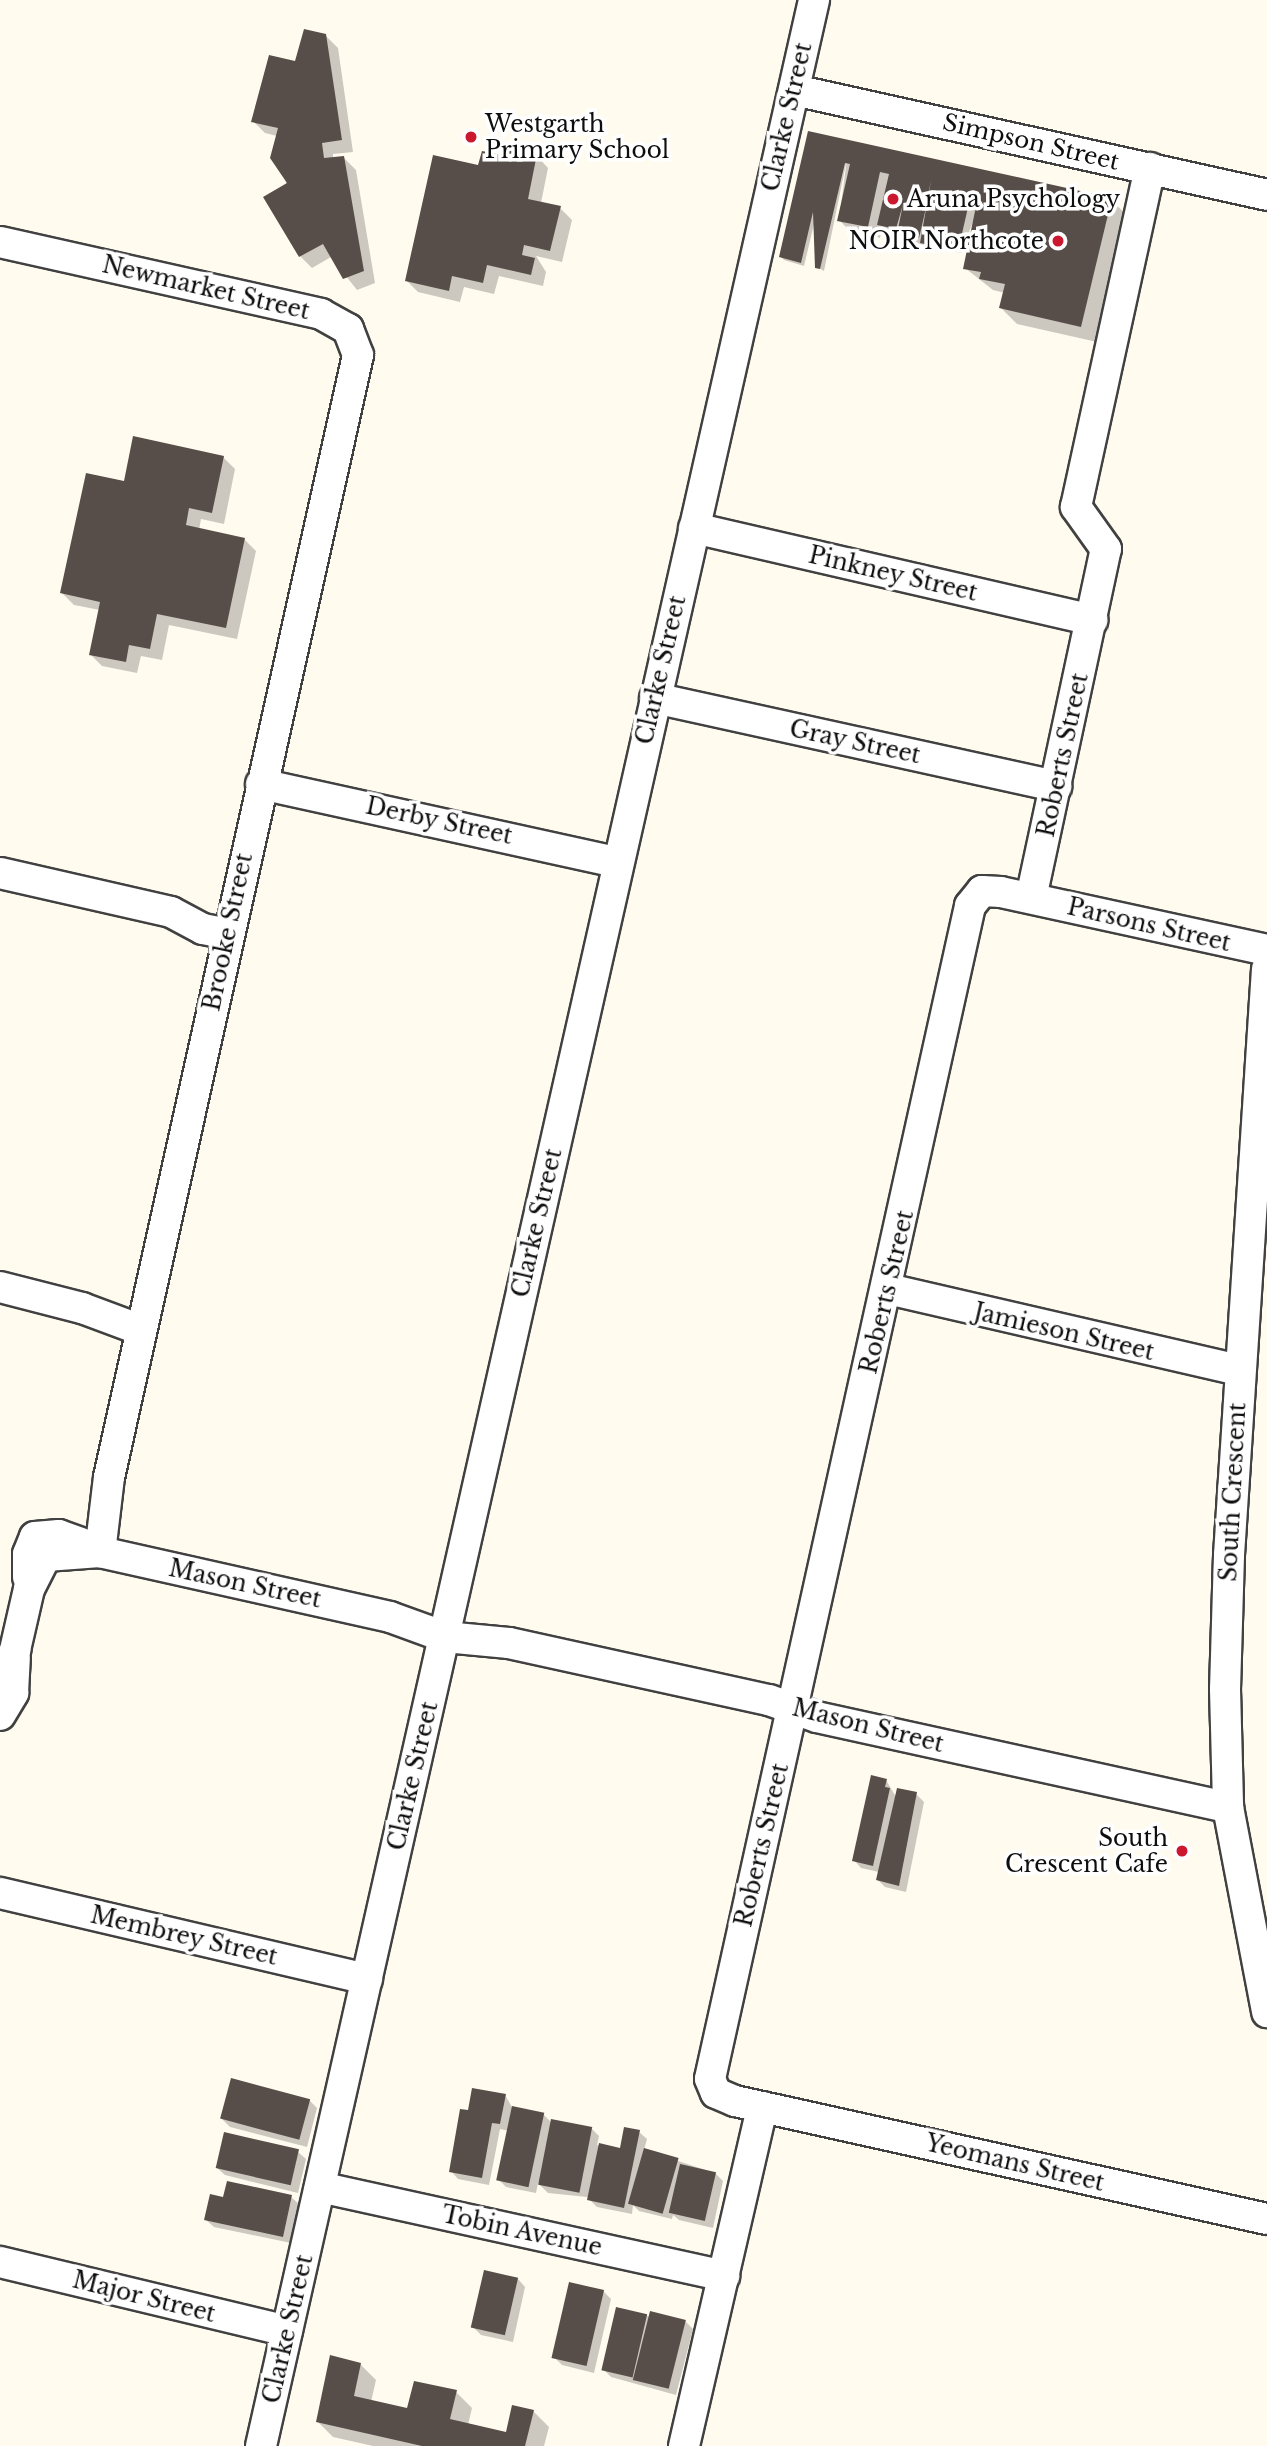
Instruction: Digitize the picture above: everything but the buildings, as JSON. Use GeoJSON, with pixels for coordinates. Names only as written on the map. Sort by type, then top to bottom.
{"type":"FeatureCollection","features":[{"type":"Feature","properties":{"kind":"street","name":"Clarke Street"},"geometry":{"type":"LineString","coordinates":[[261,2446],[814,0]]}},
{"type":"Feature","properties":{"kind":"street","name":"Simpson Street"},"geometry":{"type":"LineString","coordinates":[[794,90],[1267,195]]}},
{"type":"Feature","properties":{"kind":"street","name":"Roberts Street"},"geometry":{"type":"LineString","coordinates":[[762,2107],[716,2093],[710,2079],[888,1289],[970,906],[982,891],[1031,898],[1093,620],[1106,549],[1076,507],[1150,169]]}},
{"type":"Feature","properties":{"kind":"street","name":"Newmarket Street"},"geometry":{"type":"LineString","coordinates":[[0,242],[306,309],[340,321],[355,340],[358,355],[349,387]]}},
{"type":"Feature","properties":{"kind":"street","name":"Brooke Street"},"geometry":{"type":"LineString","coordinates":[[89,1549],[109,1477],[349,387]]}},
{"type":"Feature","properties":{"kind":"street","name":"Pinkney Street"},"geometry":{"type":"LineString","coordinates":[[694,528],[1093,620]]}},
{"type":"Feature","properties":{"kind":"street","name":"Gray Street"},"geometry":{"type":"LineString","coordinates":[[655,698],[1056,786]]}},
{"type":"Feature","properties":{"kind":"street","name":"Derby Street"},"geometry":{"type":"LineString","coordinates":[[261,784],[617,862]]}},
{"type":"Feature","properties":{"kind":"street"},"geometry":{"type":"LineString","coordinates":[[0,873],[171,912],[203,929],[230,925]]}},
{"type":"Feature","properties":{"kind":"street","name":"Parsons Street"},"geometry":{"type":"LineString","coordinates":[[1031,898],[1267,950]]}},
{"type":"Feature","properties":{"kind":"street","name":"South Crescent"},"geometry":{"type":"LineString","coordinates":[[1267,969],[1240,1370],[1224,1689],[1228,1807],[1267,2012]]}},
{"type":"Feature","properties":{"kind":"street"},"geometry":{"type":"LineString","coordinates":[[0,1287],[143,1321]]}},
{"type":"Feature","properties":{"kind":"street","name":"Jamieson Street"},"geometry":{"type":"LineString","coordinates":[[888,1289],[1240,1370]]}},
{"type":"Feature","properties":{"kind":"street","name":"Mason Street"},"geometry":{"type":"LineString","coordinates":[[15,1650],[29,1589],[45,1544],[89,1549],[794,1708],[817,1717],[1228,1807]]}},
{"type":"Feature","properties":{"kind":"street"},"geometry":{"type":"LineString","coordinates":[[0,1680],[15,1650]]}},
{"type":"Feature","properties":{"kind":"street"},"geometry":{"type":"LineString","coordinates":[[0,1715],[7,1709],[17,1677],[15,1650]]}},
{"type":"Feature","properties":{"kind":"street","name":"Membrey Street"},"geometry":{"type":"LineString","coordinates":[[0,1893],[367,1979]]}},
{"type":"Feature","properties":{"kind":"street"},"geometry":{"type":"LineString","coordinates":[[684,2446],[762,2107]]}},
{"type":"Feature","properties":{"kind":"street","name":"Yeomans Street"},"geometry":{"type":"LineString","coordinates":[[762,2107],[1267,2219]]}},
{"type":"Feature","properties":{"kind":"street","name":"Tobin Avenue"},"geometry":{"type":"LineString","coordinates":[[320,2187],[724,2276]]}},
{"type":"Feature","properties":{"kind":"street","name":"Major Street"},"geometry":{"type":"LineString","coordinates":[[0,2262],[287,2331]]}},
{"type":"Feature","properties":{"kind":"place","name":"Westgarth Primary School"},"geometry":{"type":"Point","coordinates":[471,137]}},
{"type":"Feature","properties":{"kind":"place","name":"Aruna Psychology"},"geometry":{"type":"Point","coordinates":[893,199]}},
{"type":"Feature","properties":{"kind":"place","name":"NOIR Northcote"},"geometry":{"type":"Point","coordinates":[1058,241]}},
{"type":"Feature","properties":{"kind":"place","name":"South Crescent Cafe"},"geometry":{"type":"Point","coordinates":[1182,1851]}}]}
